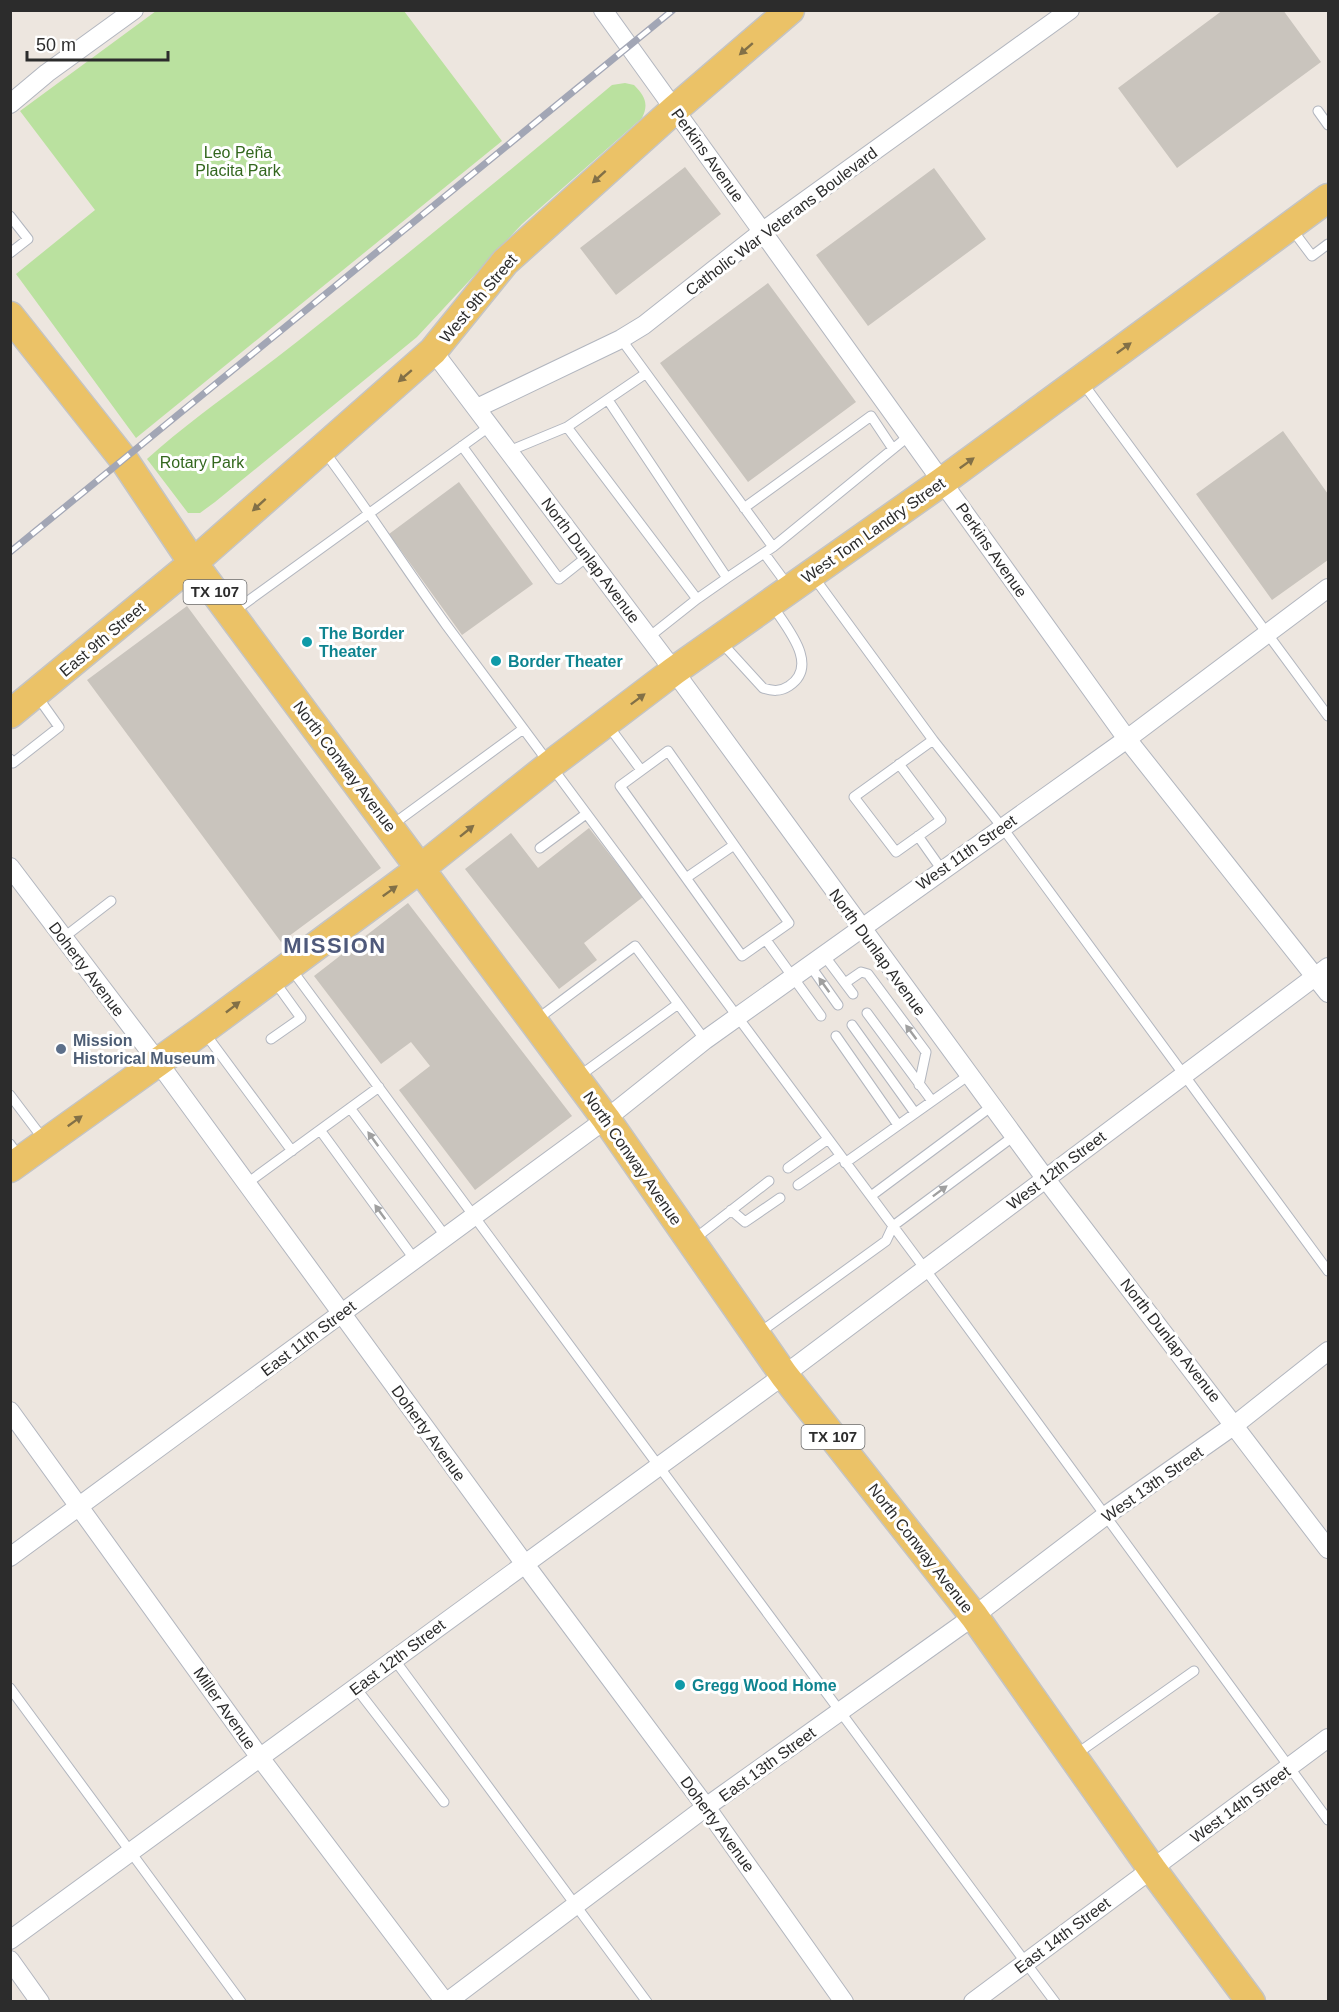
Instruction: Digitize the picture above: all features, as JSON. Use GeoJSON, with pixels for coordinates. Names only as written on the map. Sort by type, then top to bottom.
{"type":"FeatureCollection","features":[{"type":"Feature","properties":{"kind":"main road","name":"West 9th Street"},"geometry":{"type":"LineString","coordinates":[[194,563],[433,351],[505,262],[675,109],[790,10]]}},
{"type":"Feature","properties":{"kind":"main road","name":"West Tom Landry Street"},"geometry":{"type":"LineString","coordinates":[[14,1157],[46,1142],[203,1030],[421,868],[550,765],[674,671],[943,481],[1329,198]]}},
{"type":"Feature","properties":{"kind":"main road","name":"North Conway Avenue"},"geometry":{"type":"LineString","coordinates":[[10,316],[124,460],[231,614],[391,826],[606,1119],[784,1375],[974,1616],[1152,1869],[1251,2001]]}},
{"type":"Feature","properties":{"kind":"main road","name":"East 9th Street"},"geometry":{"type":"LineString","coordinates":[[10,714],[194,563]]}},
{"type":"Feature","properties":{"kind":"street"},"geometry":{"type":"LineString","coordinates":[[10,104],[47,73],[134,10]]}},
{"type":"Feature","properties":{"kind":"street","name":"Perkins Avenue"},"geometry":{"type":"LineString","coordinates":[[603,10],[1127,739],[1322,971],[1329,993]]}},
{"type":"Feature","properties":{"kind":"street","name":"Catholic War Veterans Boulevard"},"geometry":{"type":"LineString","coordinates":[[477,408],[621,339],[644,325],[763,231],[1070,10]]}},
{"type":"Feature","properties":{"kind":"street","name":"North Dunlap Avenue"},"geometry":{"type":"LineString","coordinates":[[433,351],[674,671],[1014,1136],[1236,1424],[1329,1549]]}},
{"type":"Feature","properties":{"kind":"street","name":"West 11th Street"},"geometry":{"type":"LineString","coordinates":[[606,1119],[736,1017],[1127,739],[1329,588]]}},
{"type":"Feature","properties":{"kind":"street","name":"Doherty Avenue"},"geometry":{"type":"LineString","coordinates":[[10,867],[158,1062],[524,1563],[706,1807],[844,2001]]}},
{"type":"Feature","properties":{"kind":"street","name":"West 12th Street"},"geometry":{"type":"LineString","coordinates":[[784,1375],[1322,971]]}},
{"type":"Feature","properties":{"kind":"street","name":"East 11th Street"},"geometry":{"type":"LineString","coordinates":[[10,1557],[606,1119]]}},
{"type":"Feature","properties":{"kind":"street","name":"West 13th Street"},"geometry":{"type":"LineString","coordinates":[[974,1616],[1105,1516],[1236,1424],[1329,1351]]}},
{"type":"Feature","properties":{"kind":"street","name":"East 12th Street"},"geometry":{"type":"LineString","coordinates":[[10,1940],[784,1375]]}},
{"type":"Feature","properties":{"kind":"street","name":"Miller Avenue"},"geometry":{"type":"LineString","coordinates":[[10,1411],[81,1506],[261,1758],[446,2001]]}},
{"type":"Feature","properties":{"kind":"street","name":"East 13th Street"},"geometry":{"type":"LineString","coordinates":[[446,2001],[706,1807],[974,1616]]}},
{"type":"Feature","properties":{"kind":"street","name":"West 14th Street"},"geometry":{"type":"LineString","coordinates":[[1152,1869],[1329,1738]]}},
{"type":"Feature","properties":{"kind":"street","name":"East 14th Street"},"geometry":{"type":"LineString","coordinates":[[973,2001],[1152,1869]]}},
{"type":"Feature","properties":{"kind":"street"},"geometry":{"type":"LineString","coordinates":[[10,1960],[40,2001]]}},
{"type":"Feature","properties":{"kind":"lane"},"geometry":{"type":"LineString","coordinates":[[1318,111],[1329,125]]}},
{"type":"Feature","properties":{"kind":"lane"},"geometry":{"type":"LineString","coordinates":[[10,216],[28,239],[10,254]]}},
{"type":"Feature","properties":{"kind":"lane"},"geometry":{"type":"LineString","coordinates":[[1290,226],[1312,256],[1329,244]]}},
{"type":"Feature","properties":{"kind":"lane"},"geometry":{"type":"LineString","coordinates":[[621,339],[744,508],[791,589],[933,740],[1002,827],[1329,1271]]}},
{"type":"Feature","properties":{"kind":"lane"},"geometry":{"type":"LineString","coordinates":[[509,451],[567,427],[645,374]]}},
{"type":"Feature","properties":{"kind":"lane"},"geometry":{"type":"LineString","coordinates":[[1080,380],[1329,716]]}},
{"type":"Feature","properties":{"kind":"lane"},"geometry":{"type":"LineString","coordinates":[[608,400],[727,578]]}},
{"type":"Feature","properties":{"kind":"lane"},"geometry":{"type":"LineString","coordinates":[[744,508],[871,416],[893,449]]}},
{"type":"Feature","properties":{"kind":"lane"},"geometry":{"type":"LineString","coordinates":[[231,614],[490,426]]}},
{"type":"Feature","properties":{"kind":"lane"},"geometry":{"type":"LineString","coordinates":[[567,427],[697,598]]}},
{"type":"Feature","properties":{"kind":"lane"},"geometry":{"type":"LineString","coordinates":[[649,638],[697,598],[768,550],[910,435]]}},
{"type":"Feature","properties":{"kind":"lane"},"geometry":{"type":"LineString","coordinates":[[462,446],[559,579],[588,556]]}},
{"type":"Feature","properties":{"kind":"lane"},"geometry":{"type":"LineString","coordinates":[[322,449],[371,512],[395,553],[550,765],[925,1269],[1329,1820]]}},
{"type":"Feature","properties":{"kind":"lane"},"geometry":{"type":"LineString","coordinates":[[719,640],[763,688],[772,691],[790,686],[800,672],[802,655],[791,589]]}},
{"type":"Feature","properties":{"kind":"lane"},"geometry":{"type":"LineString","coordinates":[[10,759],[13,763],[59,727],[36,694]]}},
{"type":"Feature","properties":{"kind":"lane"},"geometry":{"type":"LineString","coordinates":[[606,722],[641,770]]}},
{"type":"Feature","properties":{"kind":"lane"},"geometry":{"type":"LineString","coordinates":[[391,826],[524,729]]}},
{"type":"Feature","properties":{"kind":"lane"},"geometry":{"type":"LineString","coordinates":[[899,764],[941,820],[896,852],[854,797],[899,764],[933,740]]}},
{"type":"Feature","properties":{"kind":"lane"},"geometry":{"type":"LineString","coordinates":[[668,752],[734,845],[789,923],[742,956],[620,786],[668,752]]}},
{"type":"Feature","properties":{"kind":"lane"},"geometry":{"type":"LineString","coordinates":[[540,848],[586,814]]}},
{"type":"Feature","properties":{"kind":"lane"},"geometry":{"type":"LineString","coordinates":[[918,836],[942,870]]}},
{"type":"Feature","properties":{"kind":"lane"},"geometry":{"type":"LineString","coordinates":[[686,878],[734,845]]}},
{"type":"Feature","properties":{"kind":"lane"},"geometry":{"type":"LineString","coordinates":[[63,938],[111,901]]}},
{"type":"Feature","properties":{"kind":"lane"},"geometry":{"type":"LineString","coordinates":[[766,940],[821,1016]]}},
{"type":"Feature","properties":{"kind":"lane"},"geometry":{"type":"LineString","coordinates":[[535,1022],[635,946],[705,1040]]}},
{"type":"Feature","properties":{"kind":"lane"},"geometry":{"type":"LineString","coordinates":[[816,959],[845,983],[853,994]]}},
{"type":"Feature","properties":{"kind":"lane"},"geometry":{"type":"LineString","coordinates":[[816,959],[838,1005]]}},
{"type":"Feature","properties":{"kind":"lane"},"geometry":{"type":"LineString","coordinates":[[271,1040],[301,1018],[280,972]]}},
{"type":"Feature","properties":{"kind":"lane"},"geometry":{"type":"LineString","coordinates":[[280,972],[379,1087],[475,1214],[839,1712],[1055,2001]]}},
{"type":"Feature","properties":{"kind":"lane"},"geometry":{"type":"LineString","coordinates":[[845,983],[861,972],[868,974],[926,1052],[919,1085]]}},
{"type":"Feature","properties":{"kind":"lane"},"geometry":{"type":"LineString","coordinates":[[576,1079],[678,1004]]}},
{"type":"Feature","properties":{"kind":"lane"},"geometry":{"type":"LineString","coordinates":[[867,1013],[932,1101]]}},
{"type":"Feature","properties":{"kind":"lane"},"geometry":{"type":"LineString","coordinates":[[852,1025],[915,1113]]}},
{"type":"Feature","properties":{"kind":"lane"},"geometry":{"type":"LineString","coordinates":[[203,1030],[292,1151]]}},
{"type":"Feature","properties":{"kind":"lane"},"geometry":{"type":"LineString","coordinates":[[836,1036],[898,1125]]}},
{"type":"Feature","properties":{"kind":"lane"},"geometry":{"type":"LineString","coordinates":[[798,1185],[898,1125],[969,1075]]}},
{"type":"Feature","properties":{"kind":"lane"},"geometry":{"type":"LineString","coordinates":[[246,1184],[379,1087]]}},
{"type":"Feature","properties":{"kind":"lane"},"geometry":{"type":"LineString","coordinates":[[10,1095],[46,1142]]}},
{"type":"Feature","properties":{"kind":"lane"},"geometry":{"type":"LineString","coordinates":[[871,1196],[992,1106]]}},
{"type":"Feature","properties":{"kind":"lane"},"geometry":{"type":"LineString","coordinates":[[350,1108],[446,1237]]}},
{"type":"Feature","properties":{"kind":"lane"},"geometry":{"type":"LineString","coordinates":[[320,1131],[415,1260]]}},
{"type":"Feature","properties":{"kind":"lane"},"geometry":{"type":"LineString","coordinates":[[757,1335],[886,1241],[893,1226],[1014,1136]]}},
{"type":"Feature","properties":{"kind":"lane"},"geometry":{"type":"LineString","coordinates":[[788,1168],[828,1139]]}},
{"type":"Feature","properties":{"kind":"lane"},"geometry":{"type":"LineString","coordinates":[[692,1242],[769,1181]]}},
{"type":"Feature","properties":{"kind":"lane"},"geometry":{"type":"LineString","coordinates":[[731,1210],[746,1222],[780,1198]]}},
{"type":"Feature","properties":{"kind":"lane"},"geometry":{"type":"LineString","coordinates":[[394,1659],[647,2001]]}},
{"type":"Feature","properties":{"kind":"lane"},"geometry":{"type":"LineString","coordinates":[[1073,1756],[1194,1671]]}},
{"type":"Feature","properties":{"kind":"lane"},"geometry":{"type":"LineString","coordinates":[[10,1688],[241,2001]]}},
{"type":"Feature","properties":{"kind":"lane"},"geometry":{"type":"LineString","coordinates":[[356,1688],[444,1802]]}},
{"type":"Feature","properties":{"kind":"green space","name":"Leo Peña Placita Park"},"geometry":{"type":"Polygon","coordinates":[[[156,11],[404,11],[502,141],[136,438],[16,274],[95,210],[20,111],[156,11]]]}},
{"type":"Feature","properties":{"kind":"green space","name":"Rotary Park"},"geometry":{"type":"Polygon","coordinates":[[[625,83],[634,85],[643,97],[645,108],[642,118],[522,224],[417,337],[215,502],[200,513],[188,513],[147,459],[377,278],[612,85],[625,83]]]}},
{"type":"Feature","properties":{"kind":"building"},"geometry":{"type":"Polygon","coordinates":[[[1223,10],[1283,10],[1321,62],[1177,168],[1118,88],[1223,10]]]}},
{"type":"Feature","properties":{"kind":"building"},"geometry":{"type":"Polygon","coordinates":[[[685,167],[721,214],[616,295],[580,248],[685,167]]]}},
{"type":"Feature","properties":{"kind":"building"},"geometry":{"type":"Polygon","coordinates":[[[934,168],[986,239],[868,326],[816,255],[934,168]]]}},
{"type":"Feature","properties":{"kind":"building"},"geometry":{"type":"Polygon","coordinates":[[[768,283],[856,402],[748,482],[660,363],[768,283]]]}},
{"type":"Feature","properties":{"kind":"building"},"geometry":{"type":"Polygon","coordinates":[[[1283,431],[1328,494],[1328,560],[1272,600],[1196,494],[1283,431]]]}},
{"type":"Feature","properties":{"kind":"building"},"geometry":{"type":"Polygon","coordinates":[[[459,482],[533,584],[462,635],[389,534],[459,482]]]}},
{"type":"Feature","properties":{"kind":"building"},"geometry":{"type":"Polygon","coordinates":[[[187,606],[381,868],[281,942],[87,680],[187,606]]]}},
{"type":"Feature","properties":{"kind":"building"},"geometry":{"type":"Polygon","coordinates":[[[589,828],[643,897],[584,943],[597,960],[559,989],[465,869],[511,833],[538,868],[589,828]]]}},
{"type":"Feature","properties":{"kind":"building"},"geometry":{"type":"Polygon","coordinates":[[[408,903],[572,1116],[475,1190],[399,1090],[430,1066],[411,1042],[381,1064],[314,976],[408,903]]]}},
{"type":"Feature","properties":{"kind":"railway"},"geometry":{"type":"LineString","coordinates":[[10,552],[673,10]]}},
{"type":"Feature","properties":{"kind":"place","name":"The Border Theater"},"geometry":{"type":"Point","coordinates":[307,642]}},
{"type":"Feature","properties":{"kind":"place","name":"Border Theater"},"geometry":{"type":"Point","coordinates":[496,661]}},
{"type":"Feature","properties":{"kind":"place","name":"Mission Historical Museum"},"geometry":{"type":"Point","coordinates":[61,1049]}},
{"type":"Feature","properties":{"kind":"place","name":"Gregg Wood Home"},"geometry":{"type":"Point","coordinates":[680,1685]}},
{"type":"Feature","properties":{"kind":"district","name":"MISSION"},"geometry":{"type":"Point","coordinates":[335,945]}}]}
